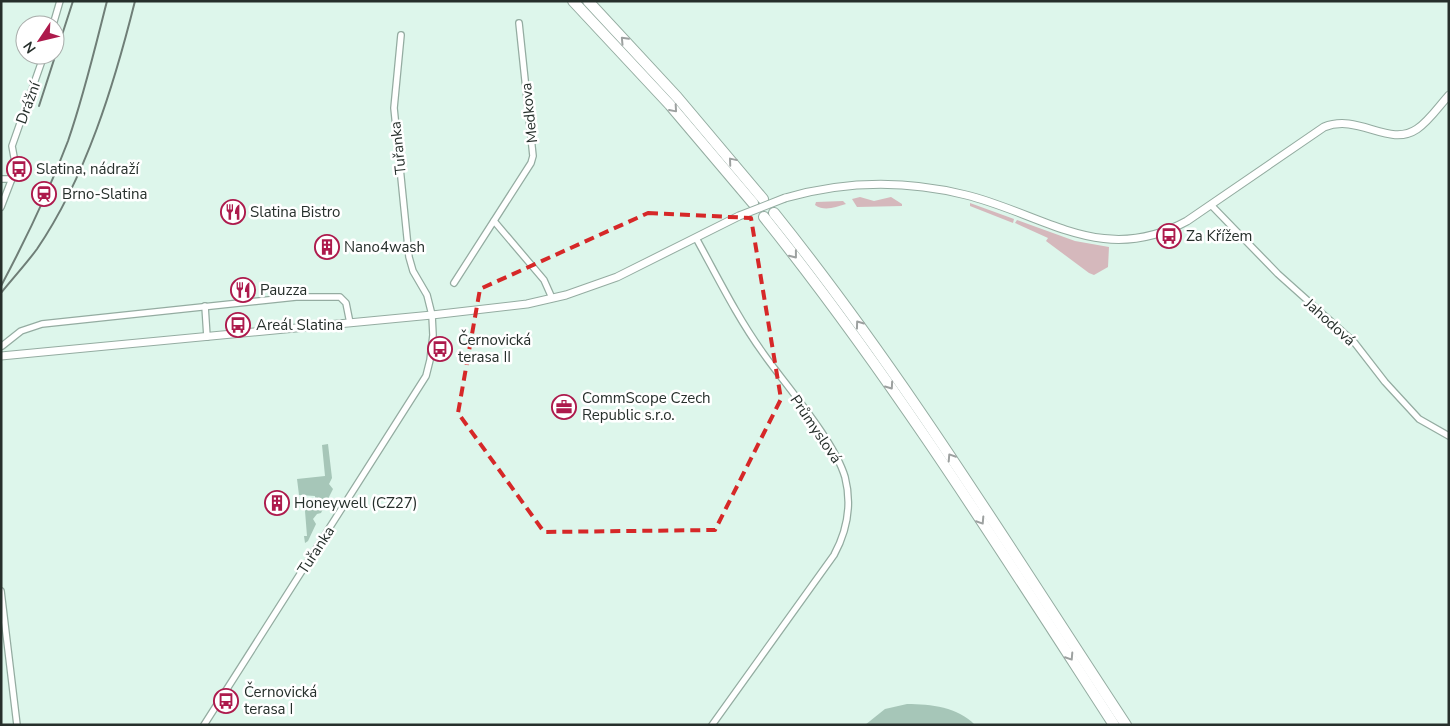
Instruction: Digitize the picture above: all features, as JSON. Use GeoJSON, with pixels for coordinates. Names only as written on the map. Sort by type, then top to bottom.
{"type":"FeatureCollection","features":[{"type":"Feature","properties":{"kind":"highway"},"geometry":{"type":"LineString","coordinates":[[573,1],[658,92],[752,203]]}},
{"type":"Feature","properties":{"kind":"highway"},"geometry":{"type":"LineString","coordinates":[[588,1],[677,97],[763,199]]}},
{"type":"Feature","properties":{"kind":"highway"},"geometry":{"type":"LineString","coordinates":[[774,213],[847,308],[933,430],[1126,725]]}},
{"type":"Feature","properties":{"kind":"highway"},"geometry":{"type":"LineString","coordinates":[[764,217],[839,314],[934,450],[1114,725]]}},
{"type":"Feature","properties":{"kind":"highway"},"geometry":{"type":"LineString","coordinates":[[1108,698],[1132,725]]}},
{"type":"Feature","properties":{"kind":"street"},"geometry":{"type":"LineString","coordinates":[[56,15],[60,1]]}},
{"type":"Feature","properties":{"kind":"street","name":"Medkova"},"geometry":{"type":"LineString","coordinates":[[454,284],[531,163],[533,156],[519,23]]}},
{"type":"Feature","properties":{"kind":"street","name":"Tuřanka"},"geometry":{"type":"LineString","coordinates":[[204,725],[422,382],[430,360],[433,335],[432,316],[428,295],[414,271],[409,256],[394,108],[401,35]]}},
{"type":"Feature","properties":{"kind":"street","name":"Drážní"},"geometry":{"type":"LineString","coordinates":[[1,207],[16,168],[12,146],[40,65]]}},
{"type":"Feature","properties":{"kind":"street"},"geometry":{"type":"LineString","coordinates":[[1,356],[432,316],[516,306],[552,298],[617,277],[740,216],[785,198],[839,187],[892,184],[919,186],[982,200],[1068,232],[1112,240],[1141,238],[1165,232],[1211,205],[1324,127],[1346,122],[1387,134],[1404,134],[1420,127],[1449,96]]}},
{"type":"Feature","properties":{"kind":"street"},"geometry":{"type":"LineString","coordinates":[[1,178],[12,179]]}},
{"type":"Feature","properties":{"kind":"street","name":"Jahodová"},"geometry":{"type":"LineString","coordinates":[[1211,205],[1278,274],[1351,338],[1419,419],[1449,436]]}},
{"type":"Feature","properties":{"kind":"street"},"geometry":{"type":"LineString","coordinates":[[494,221],[544,280],[552,298]]}},
{"type":"Feature","properties":{"kind":"street","name":"Průmyslová"},"geometry":{"type":"LineString","coordinates":[[696,238],[758,345],[834,453],[844,476],[848,495],[846,525],[834,555],[712,725]]}},
{"type":"Feature","properties":{"kind":"street"},"geometry":{"type":"LineString","coordinates":[[2,346],[21,331],[42,324],[296,297],[336,296],[345,301],[350,323]]}},
{"type":"Feature","properties":{"kind":"street"},"geometry":{"type":"LineString","coordinates":[[205,306],[207,337]]}},
{"type":"Feature","properties":{"kind":"street"},"geometry":{"type":"LineString","coordinates":[[1,591],[17,725]]}},
{"type":"Feature","properties":{"kind":"highlighted area"},"geometry":{"type":"Polygon","coordinates":[[[648,213],[751,218],[781,399],[715,530],[544,532],[458,413],[480,289],[648,213]]]}},
{"type":"Feature","properties":{"kind":"shaded area"},"geometry":{"type":"Polygon","coordinates":[[[860,197],[874,201],[891,197],[902,204],[902,206],[857,207],[852,199],[860,197]]]}},
{"type":"Feature","properties":{"kind":"shaded area"},"geometry":{"type":"Polygon","coordinates":[[[843,201],[846,204],[830,208],[815,205],[816,202],[843,201]]]}},
{"type":"Feature","properties":{"kind":"shaded area"},"geometry":{"type":"Polygon","coordinates":[[[970,203],[1014,219],[1013,223],[970,206],[970,203]]]}},
{"type":"Feature","properties":{"kind":"shaded area"},"geometry":{"type":"Polygon","coordinates":[[[1017,220],[1075,241],[1109,247],[1108,267],[1094,275],[1089,273],[1046,241],[1048,238],[1015,223],[1017,220]]]}},
{"type":"Feature","properties":{"kind":"shaded area"},"geometry":{"type":"Polygon","coordinates":[[[328,444],[332,478],[329,484],[333,489],[321,513],[317,514],[313,519],[316,524],[308,541],[305,543],[304,536],[307,536],[305,511],[306,508],[312,507],[311,502],[315,499],[315,496],[299,495],[297,479],[325,476],[322,445],[328,444]]]}},
{"type":"Feature","properties":{"kind":"shaded area"},"geometry":{"type":"Polygon","coordinates":[[[907,704],[952,710],[961,714],[975,725],[865,725],[885,709],[907,704]]]}},
{"type":"Feature","properties":{"kind":"railway"},"geometry":{"type":"LineString","coordinates":[[39,106],[73,1]]}},
{"type":"Feature","properties":{"kind":"railway"},"geometry":{"type":"LineString","coordinates":[[1,286],[37,215],[68,141],[107,1]]}},
{"type":"Feature","properties":{"kind":"railway"},"geometry":{"type":"LineString","coordinates":[[1,293],[37,249],[70,192],[108,97],[135,1]]}},
{"type":"Feature","properties":{"kind":"place","name":"Slatina, nádraží"},"geometry":{"type":"Point","coordinates":[19,169]}},
{"type":"Feature","properties":{"kind":"place","name":"Brno-Slatina"},"geometry":{"type":"Point","coordinates":[44,194]}},
{"type":"Feature","properties":{"kind":"place","name":"Slatina Bistro"},"geometry":{"type":"Point","coordinates":[233,212]}},
{"type":"Feature","properties":{"kind":"place","name":"Za Křížem"},"geometry":{"type":"Point","coordinates":[1169,236]}},
{"type":"Feature","properties":{"kind":"place","name":"Nano4wash"},"geometry":{"type":"Point","coordinates":[327,247]}},
{"type":"Feature","properties":{"kind":"place","name":"Pauzza"},"geometry":{"type":"Point","coordinates":[243,290]}},
{"type":"Feature","properties":{"kind":"place","name":"Areál Slatina"},"geometry":{"type":"Point","coordinates":[238,325]}},
{"type":"Feature","properties":{"kind":"place","name":"Černovická terasa II"},"geometry":{"type":"Point","coordinates":[440,349]}},
{"type":"Feature","properties":{"kind":"place","name":"CommScope Czech Republic s.r.o."},"geometry":{"type":"Point","coordinates":[564,407]}},
{"type":"Feature","properties":{"kind":"place","name":"Honeywell (CZ27)"},"geometry":{"type":"Point","coordinates":[277,503]}},
{"type":"Feature","properties":{"kind":"place","name":"Černovická terasa I"},"geometry":{"type":"Point","coordinates":[226,701]}}]}
